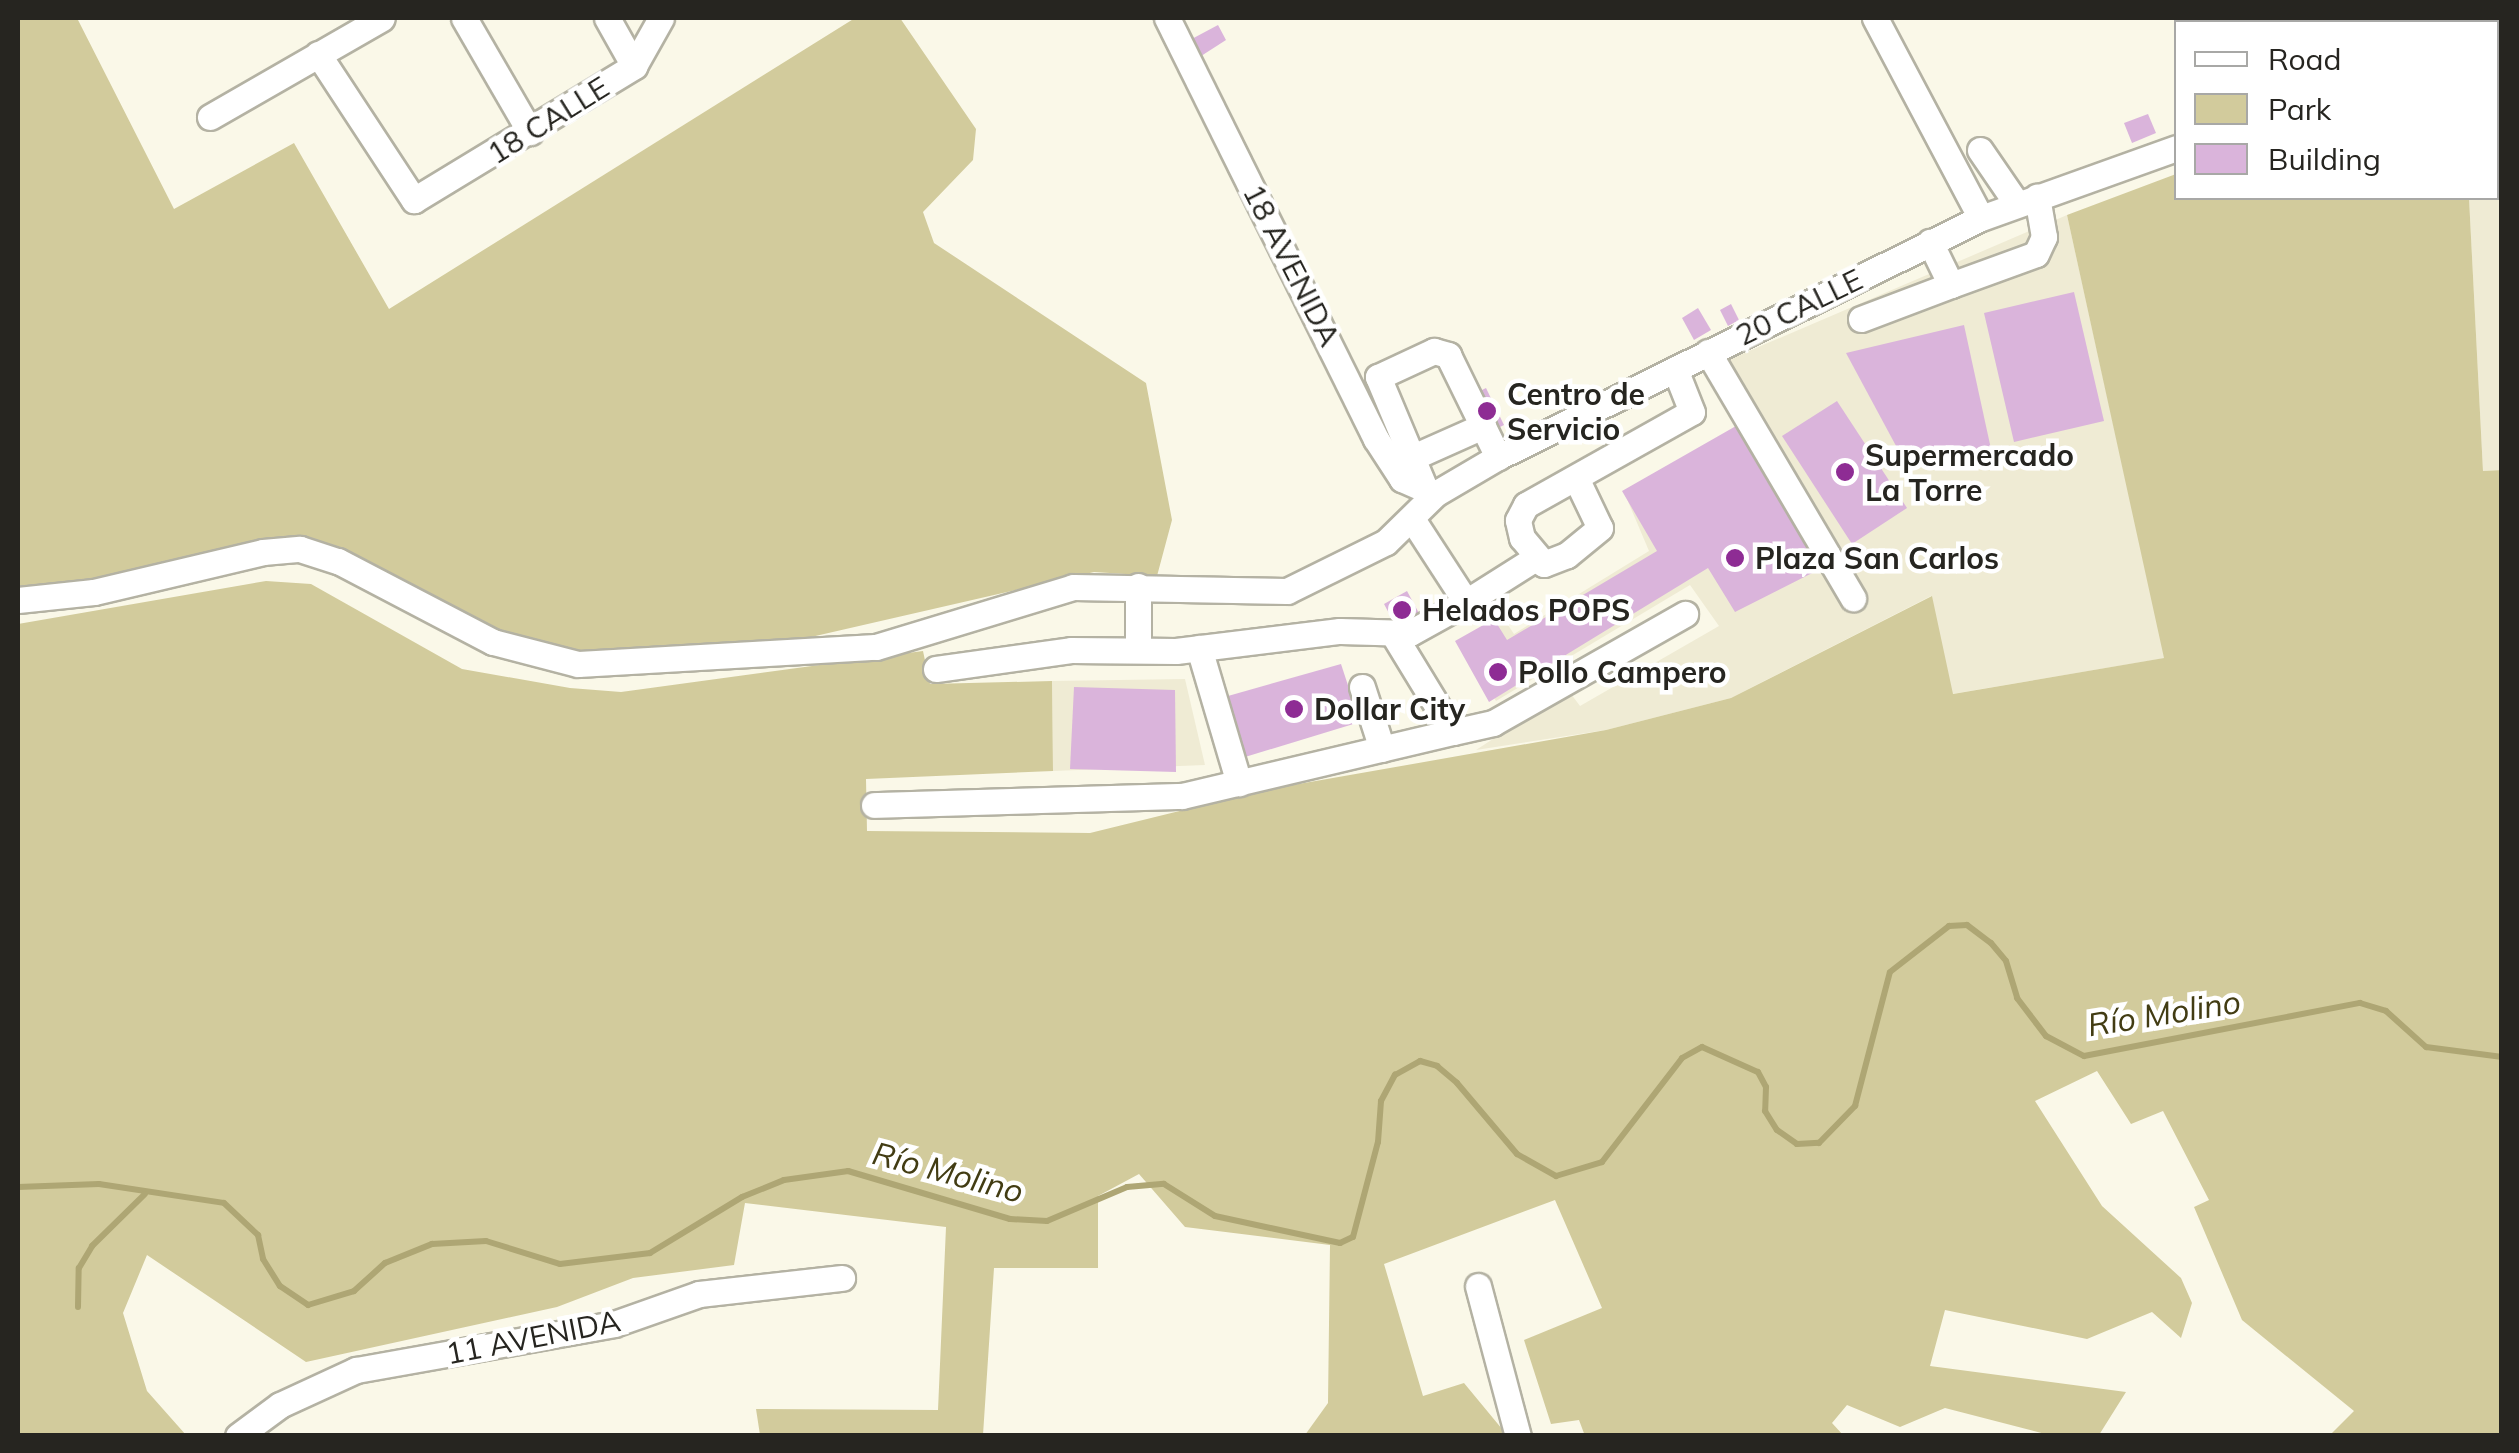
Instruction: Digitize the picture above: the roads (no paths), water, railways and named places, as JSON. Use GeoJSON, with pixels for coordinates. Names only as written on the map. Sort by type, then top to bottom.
{"type":"FeatureCollection","features":[{"type":"Feature","properties":{"kind":"street"},"geometry":{"type":"LineString","coordinates":[[210,117],[382,18]]}},
{"type":"Feature","properties":{"kind":"street"},"geometry":{"type":"LineString","coordinates":[[464,18],[530,132]]}},
{"type":"Feature","properties":{"kind":"street"},"geometry":{"type":"LineString","coordinates":[[607,18],[634,66]]}},
{"type":"Feature","properties":{"kind":"street","name":"18 CALLE"},"geometry":{"type":"LineString","coordinates":[[318,54],[414,200],[634,66],[661,18]]}},
{"type":"Feature","properties":{"kind":"street","name":"18 AVENIDA"},"geometry":{"type":"LineString","coordinates":[[1167,18],[1376,439],[1402,479],[1431,492]]}},
{"type":"Feature","properties":{"kind":"street"},"geometry":{"type":"LineString","coordinates":[[1875,18],[1981,218]]}},
{"type":"Feature","properties":{"kind":"street","name":"20 CALLE"},"geometry":{"type":"LineString","coordinates":[[18,600],[94,592],[263,552],[300,550],[338,562],[493,642],[578,664],[876,647],[1073,588],[1138,586],[1247,596],[1287,592],[1386,542],[1412,518],[1431,492],[1708,352],[1981,218],[2174,149]]}},
{"type":"Feature","properties":{"kind":"street"},"geometry":{"type":"LineString","coordinates":[[1862,319],[2036,254],[2044,236],[2027,201],[1980,150]]}},
{"type":"Feature","properties":{"kind":"street"},"geometry":{"type":"LineString","coordinates":[[1930,242],[1952,284]]}},
{"type":"Feature","properties":{"kind":"street"},"geometry":{"type":"LineString","coordinates":[[1431,492],[1376,383],[1434,351],[1454,362],[1498,457]]}},
{"type":"Feature","properties":{"kind":"street"},"geometry":{"type":"LineString","coordinates":[[1708,352],[1852,598]]}},
{"type":"Feature","properties":{"kind":"street"},"geometry":{"type":"LineString","coordinates":[[1534,559],[1518,520],[1526,505],[1692,412],[1675,369]]}},
{"type":"Feature","properties":{"kind":"street"},"geometry":{"type":"LineString","coordinates":[[1411,458],[1483,426]]}},
{"type":"Feature","properties":{"kind":"street"},"geometry":{"type":"LineString","coordinates":[[936,668],[1071,650],[1199,648],[1340,631],[1395,637],[1466,602],[1534,559],[1554,562],[1600,528],[1576,478]]}},
{"type":"Feature","properties":{"kind":"street"},"geometry":{"type":"LineString","coordinates":[[1412,518],[1466,602]]}},
{"type":"Feature","properties":{"kind":"street"},"geometry":{"type":"LineString","coordinates":[[1138,586],[1138,649]]}},
{"type":"Feature","properties":{"kind":"street"},"geometry":{"type":"LineString","coordinates":[[874,805],[1182,796],[1239,784],[1493,722],[1685,614]]}},
{"type":"Feature","properties":{"kind":"street"},"geometry":{"type":"LineString","coordinates":[[1395,637],[1454,732]]}},
{"type":"Feature","properties":{"kind":"street"},"geometry":{"type":"LineString","coordinates":[[1199,648],[1239,784]]}},
{"type":"Feature","properties":{"kind":"street"},"geometry":{"type":"LineString","coordinates":[[1362,687],[1382,749]]}},
{"type":"Feature","properties":{"kind":"street","name":"11 AVENIDA"},"geometry":{"type":"LineString","coordinates":[[238,1436],[280,1406],[356,1370],[614,1324],[700,1294],[842,1278]]}},
{"type":"Feature","properties":{"kind":"street"},"geometry":{"type":"LineString","coordinates":[[1478,1286],[1518,1436]]}},
{"type":"Feature","properties":{"kind":"waterway","name":"Río Molino"},"geometry":{"type":"LineString","coordinates":[[18,1187],[99,1184],[224,1203],[258,1235],[263,1259],[280,1286],[308,1305],[354,1291],[385,1263],[432,1244],[486,1241],[560,1264],[650,1253],[742,1197],[784,1180],[848,1171],[1010,1219],[1047,1221],[1127,1187],[1164,1184],[1215,1216],[1340,1243],[1353,1237],[1378,1142],[1381,1101],[1395,1075],[1420,1061],[1437,1066],[1457,1083],[1517,1154],[1556,1176],[1602,1162],[1682,1058],[1702,1047],[1758,1072],[1766,1087],[1765,1111],[1777,1130],[1797,1144],[1819,1143],[1855,1106],[1890,972],[1949,926],[1967,925],[1991,943],[2006,961],[2017,998],[2046,1036],[2084,1056],[2360,1003],[2386,1011],[2426,1047],[2502,1057]]}},
{"type":"Feature","properties":{"kind":"waterway"},"geometry":{"type":"LineString","coordinates":[[78,1307],[79,1268],[92,1246],[145,1194]]}},
{"type":"Feature","properties":{"kind":"place","name":"Centro de Servicio"},"geometry":{"type":"Point","coordinates":[1487,411]}},
{"type":"Feature","properties":{"kind":"place","name":"Supermercado La Torre"},"geometry":{"type":"Point","coordinates":[1845,472]}},
{"type":"Feature","properties":{"kind":"place","name":"Plaza San Carlos"},"geometry":{"type":"Point","coordinates":[1735,558]}},
{"type":"Feature","properties":{"kind":"place","name":"Helados POPS"},"geometry":{"type":"Point","coordinates":[1402,610]}},
{"type":"Feature","properties":{"kind":"place","name":"Pollo Campero"},"geometry":{"type":"Point","coordinates":[1498,672]}},
{"type":"Feature","properties":{"kind":"place","name":"Dollar City"},"geometry":{"type":"Point","coordinates":[1294,709]}}]}
